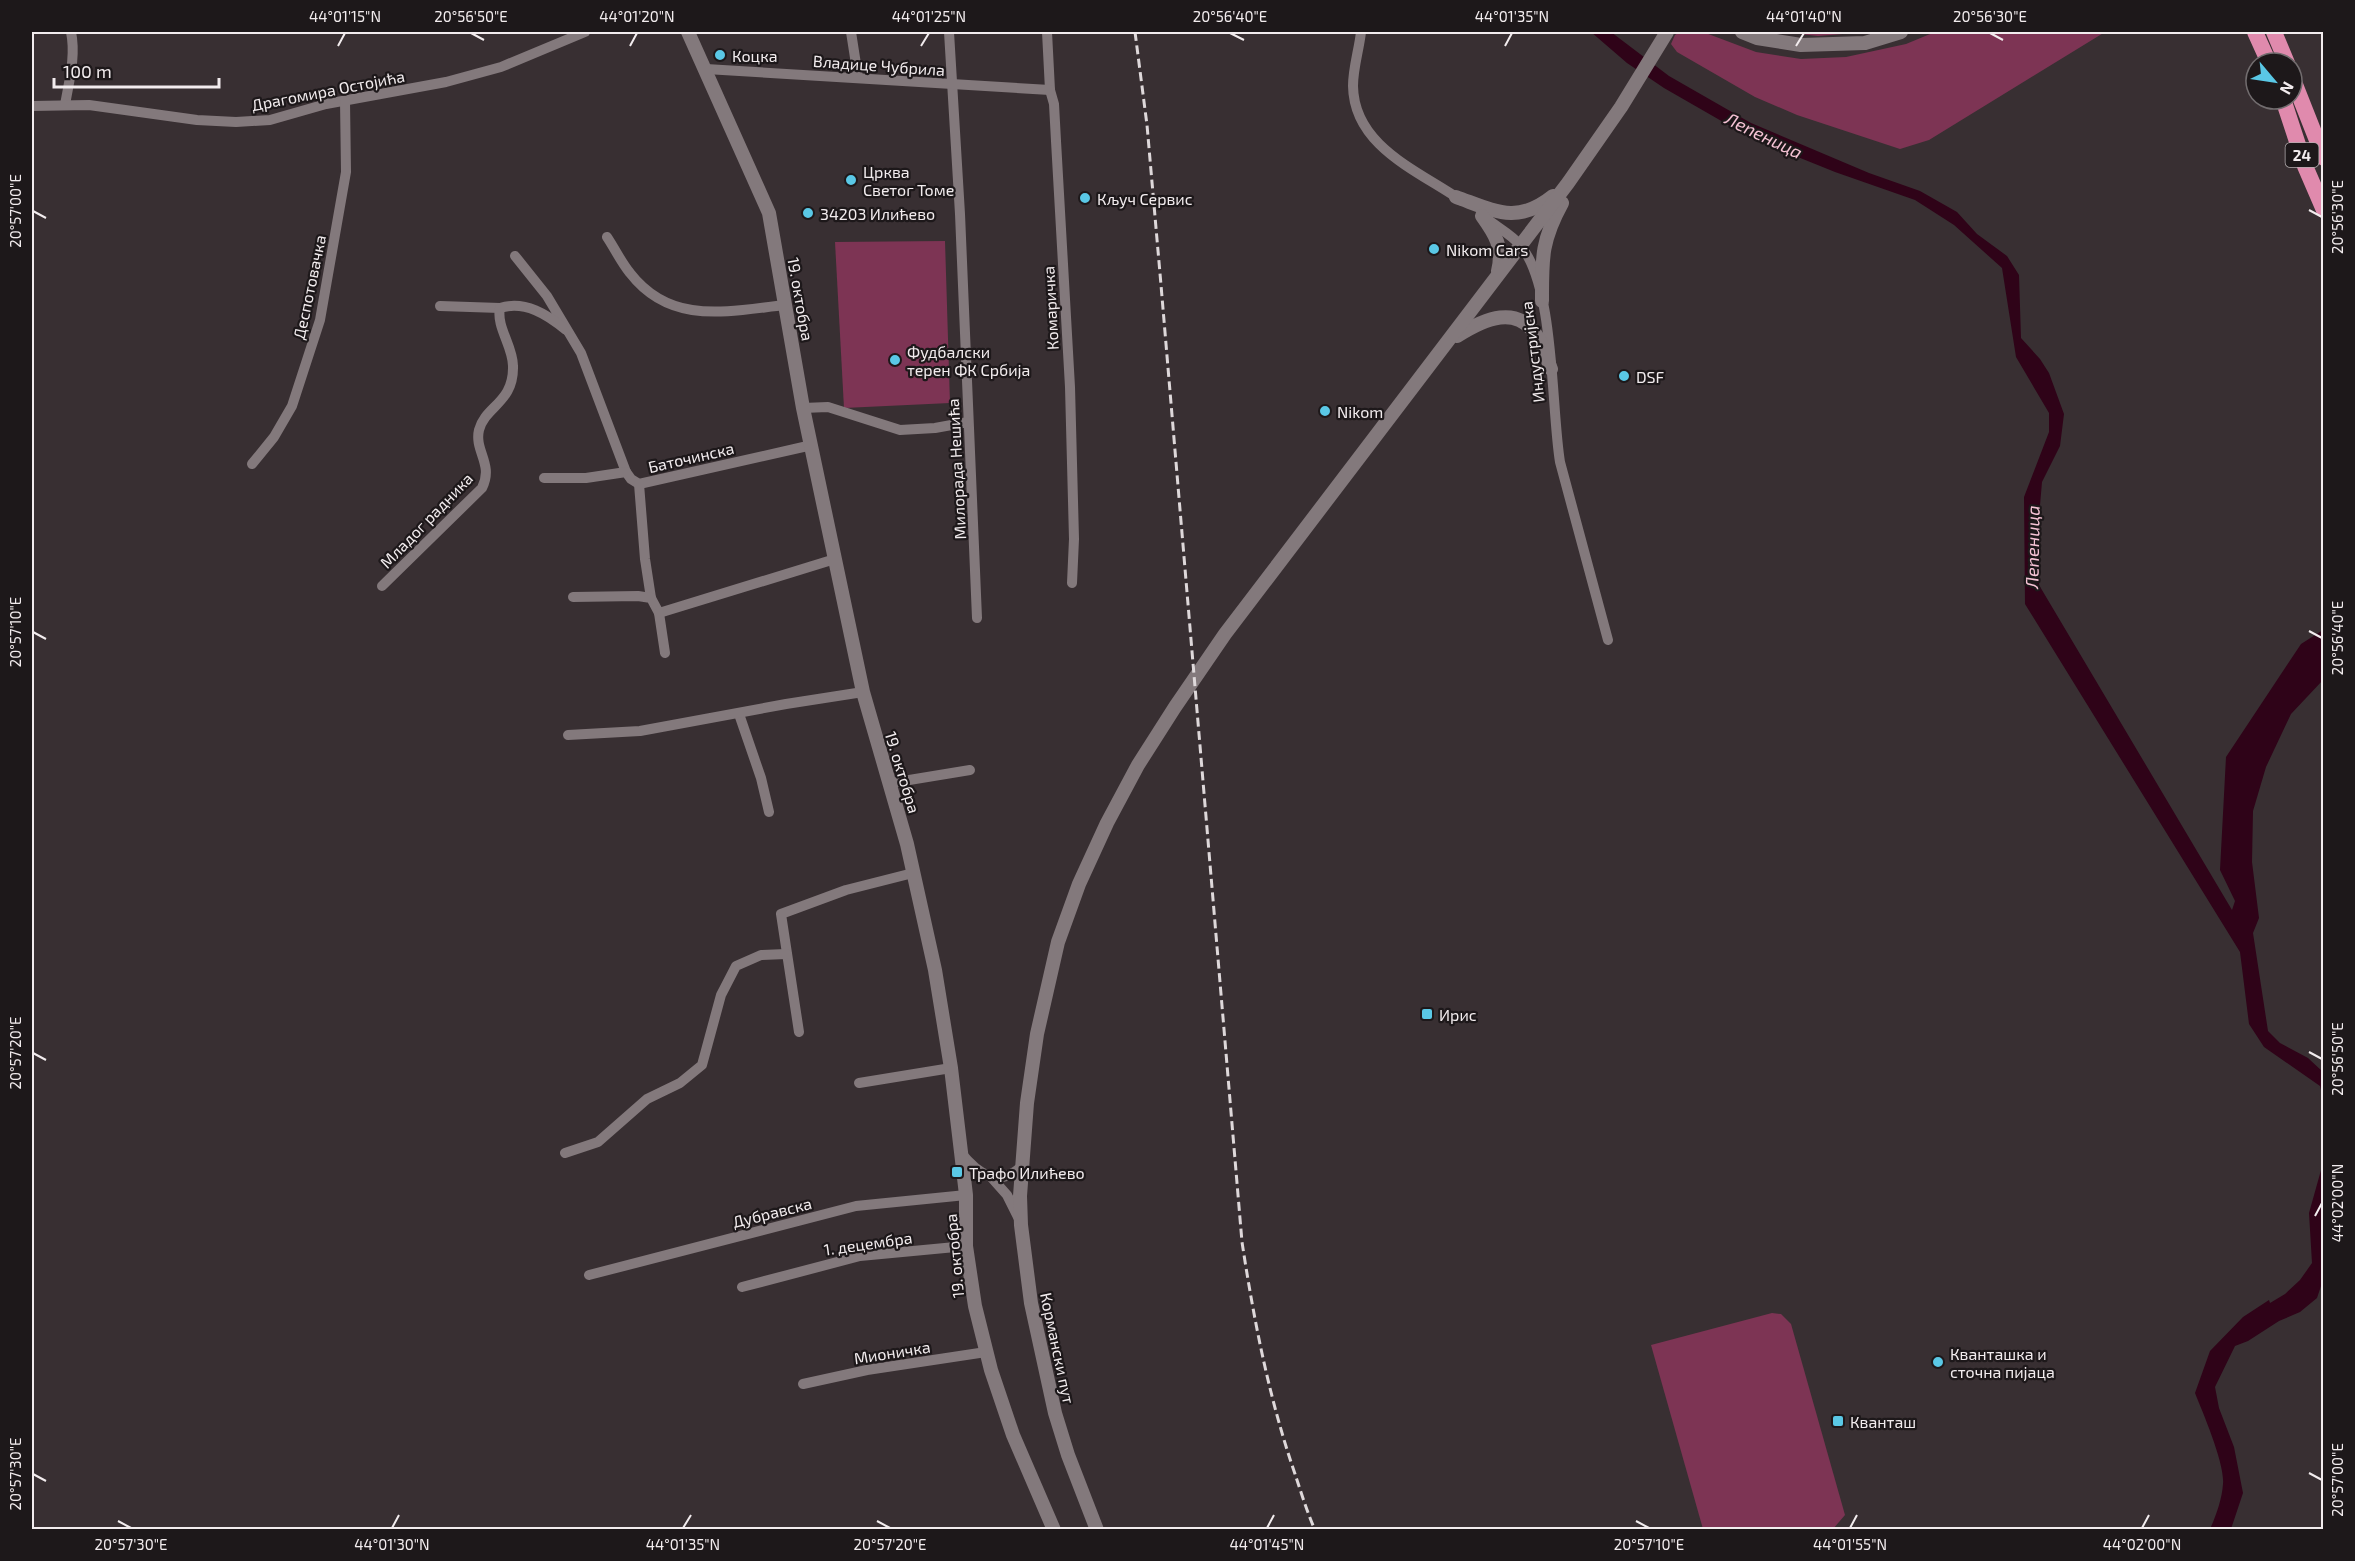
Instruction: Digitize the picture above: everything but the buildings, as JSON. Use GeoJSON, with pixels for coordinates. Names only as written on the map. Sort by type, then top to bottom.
{"type":"FeatureCollection","features":[{"type":"Feature","properties":{"kind":"highway"},"geometry":{"type":"LineString","coordinates":[[2274,32],[2282,51]]}},
{"type":"Feature","properties":{"kind":"highway"},"geometry":{"type":"LineString","coordinates":[[2255,35],[2263,51]]}},
{"type":"Feature","properties":{"kind":"highway","name":"24"},"geometry":{"type":"LineString","coordinates":[[2304,107],[2324,158]]}},
{"type":"Feature","properties":{"kind":"highway","name":"24"},"geometry":{"type":"LineString","coordinates":[[2287,111],[2305,166],[2324,210]]}},
{"type":"Feature","properties":{"kind":"street"},"geometry":{"type":"LineString","coordinates":[[65,105],[74,45],[71,32]]}},
{"type":"Feature","properties":{"kind":"street","name":"Драгомира Остојића"},"geometry":{"type":"LineString","coordinates":[[32,106],[89,105],[197,120],[236,122],[270,120],[345,101],[446,82],[501,67],[585,32]]}},
{"type":"Feature","properties":{"kind":"street","name":"19. октобра"},"geometry":{"type":"LineString","coordinates":[[688,32],[769,213],[803,408],[863,692],[891,783],[935,970],[951,1068],[965,1189],[966,1246],[975,1306],[986,1352],[1013,1435],[1054,1530]]}},
{"type":"Feature","properties":{"kind":"street"},"geometry":{"type":"LineString","coordinates":[[851,32],[858,77]]}},
{"type":"Feature","properties":{"kind":"street","name":"Милорада Нешића"},"geometry":{"type":"LineString","coordinates":[[949,32],[954,85],[977,618]]}},
{"type":"Feature","properties":{"kind":"street","name":"Комаричка"},"geometry":{"type":"LineString","coordinates":[[1047,32],[1056,141],[1070,387],[1074,539],[1072,584]]}},
{"type":"Feature","properties":{"kind":"street","name":"Индустријска"},"geometry":{"type":"LineString","coordinates":[[1361,32],[1353,85],[1355,107],[1366,130],[1394,157],[1456,197],[1520,245],[1536,278],[1548,330],[1560,462],[1608,640]]}},
{"type":"Feature","properties":{"kind":"street"},"geometry":{"type":"LineString","coordinates":[[1742,32],[1757,38],[1801,45],[1865,43],[1901,32]]}},
{"type":"Feature","properties":{"kind":"street"},"geometry":{"type":"LineString","coordinates":[[1456,197],[1504,214],[1528,212],[1542,205],[1568,183],[1595,146],[1664,37]]}},
{"type":"Feature","properties":{"kind":"street","name":"Владице Чубрила"},"geometry":{"type":"LineString","coordinates":[[706,69],[1050,90]]}},
{"type":"Feature","properties":{"kind":"street","name":"Деспотовачка"},"geometry":{"type":"LineString","coordinates":[[252,464],[274,437],[292,406],[320,320],[346,172],[345,101]]}},
{"type":"Feature","properties":{"kind":"street"},"geometry":{"type":"LineString","coordinates":[[1542,301],[1542,258],[1547,233],[1563,201],[1587,169],[1595,146]]}},
{"type":"Feature","properties":{"kind":"street","name":"Кормански пут"},"geometry":{"type":"LineString","coordinates":[[1096,1530],[1054,1413],[1035,1324],[1021,1225],[1022,1167],[1027,1103],[1037,1034],[1058,942],[1079,884],[1107,823],[1138,765],[1175,707],[1225,634],[1568,183]]}},
{"type":"Feature","properties":{"kind":"street"},"geometry":{"type":"LineString","coordinates":[[1482,216],[1495,234],[1502,256],[1496,277]]}},
{"type":"Feature","properties":{"kind":"street"},"geometry":{"type":"LineString","coordinates":[[607,237],[630,273],[649,292],[669,305],[700,312],[785,306]]}},
{"type":"Feature","properties":{"kind":"street"},"geometry":{"type":"LineString","coordinates":[[515,256],[538,283],[588,368],[626,472]]}},
{"type":"Feature","properties":{"kind":"street"},"geometry":{"type":"LineString","coordinates":[[440,306],[500,308],[512,306],[536,310],[552,318],[566,330]]}},
{"type":"Feature","properties":{"kind":"street","name":"Младог радника"},"geometry":{"type":"LineString","coordinates":[[382,586],[482,488],[486,480],[488,472],[479,429],[505,398],[513,376],[513,364],[500,320],[500,308]]}},
{"type":"Feature","properties":{"kind":"street"},"geometry":{"type":"LineString","coordinates":[[1450,340],[1486,319],[1513,318],[1522,321],[1535,333],[1551,369]]}},
{"type":"Feature","properties":{"kind":"street"},"geometry":{"type":"LineString","coordinates":[[803,408],[828,407],[900,430],[936,428],[968,422]]}},
{"type":"Feature","properties":{"kind":"street","name":"Баточинска"},"geometry":{"type":"LineString","coordinates":[[544,478],[586,478],[626,472],[639,484],[812,445]]}},
{"type":"Feature","properties":{"kind":"street"},"geometry":{"type":"LineString","coordinates":[[639,484],[645,559],[651,598],[659,613],[665,653]]}},
{"type":"Feature","properties":{"kind":"street"},"geometry":{"type":"LineString","coordinates":[[659,613],[835,559]]}},
{"type":"Feature","properties":{"kind":"street"},"geometry":{"type":"LineString","coordinates":[[573,597],[638,596],[651,598]]}},
{"type":"Feature","properties":{"kind":"street"},"geometry":{"type":"LineString","coordinates":[[568,735],[640,731],[863,692]]}},
{"type":"Feature","properties":{"kind":"street"},"geometry":{"type":"LineString","coordinates":[[739,714],[761,778],[769,812]]}},
{"type":"Feature","properties":{"kind":"street"},"geometry":{"type":"LineString","coordinates":[[891,783],[969,770]]}},
{"type":"Feature","properties":{"kind":"street"},"geometry":{"type":"LineString","coordinates":[[799,1032],[781,914],[846,890],[913,873]]}},
{"type":"Feature","properties":{"kind":"street"},"geometry":{"type":"LineString","coordinates":[[565,1153],[598,1142],[647,1099],[680,1083],[702,1065],[722,995],[736,966],[761,955],[786,954]]}},
{"type":"Feature","properties":{"kind":"street"},"geometry":{"type":"LineString","coordinates":[[859,1083],[951,1068]]}},
{"type":"Feature","properties":{"kind":"street"},"geometry":{"type":"LineString","coordinates":[[961,1152],[979,1172],[992,1177],[1006,1177],[1022,1167]]}},
{"type":"Feature","properties":{"kind":"street"},"geometry":{"type":"LineString","coordinates":[[965,1189],[971,1175],[979,1172]]}},
{"type":"Feature","properties":{"kind":"street"},"geometry":{"type":"LineString","coordinates":[[992,1177],[1007,1195],[1021,1225]]}},
{"type":"Feature","properties":{"kind":"street","name":"Дубравска"},"geometry":{"type":"LineString","coordinates":[[589,1275],[856,1206],[965,1189]]}},
{"type":"Feature","properties":{"kind":"street","name":"1. децембра"},"geometry":{"type":"LineString","coordinates":[[742,1287],[861,1256],[966,1246]]}},
{"type":"Feature","properties":{"kind":"street","name":"Мионичка"},"geometry":{"type":"LineString","coordinates":[[803,1384],[867,1370],[986,1352]]}},
{"type":"Feature","properties":{"kind":"shaded area"},"geometry":{"type":"Polygon","coordinates":[[[1680,32],[1703,32],[1756,52],[1801,59],[1846,57],[1906,44],[1935,32],[2105,32],[1929,140],[1900,149],[1797,115],[1755,97],[1677,52],[1671,44],[1675,35],[1680,32]]]}},
{"type":"Feature","properties":{"kind":"shaded area"},"geometry":{"type":"Polygon","coordinates":[[[1782,32],[1867,32],[1818,36],[1782,32]]]}},
{"type":"Feature","properties":{"kind":"shaded area","name":"Фудбалски терен ФК Србија"},"geometry":{"type":"Polygon","coordinates":[[[945,241],[950,403],[844,408],[835,242],[945,241]]]}},
{"type":"Feature","properties":{"kind":"shaded area"},"geometry":{"type":"Polygon","coordinates":[[[1772,1313],[1781,1314],[1791,1324],[1845,1515],[1833,1529],[1703,1529],[1651,1345],[1772,1313]]]}},
{"type":"Feature","properties":{"kind":"water","name":"Лепеница"},"geometry":{"type":"Polygon","coordinates":[[[1591,32],[1611,32],[1669,76],[1751,123],[1869,173],[1920,191],[1957,212],[1977,234],[2007,256],[2019,275],[2021,338],[2049,373],[2064,414],[2060,446],[2042,482],[2039,517],[2039,585],[2232,910],[2235,901],[2220,870],[2226,757],[2301,644],[2323,630],[2323,680],[2291,714],[2266,767],[2253,811],[2252,862],[2259,918],[2253,933],[2268,1031],[2280,1043],[2308,1058],[2323,1072],[2323,1098],[2320,1086],[2264,1047],[2249,1024],[2240,952],[2025,604],[2024,497],[2049,432],[2049,413],[2016,357],[2002,268],[1954,225],[1915,200],[1835,172],[1751,138],[1664,88],[1627,63],[1591,32]]]}},
{"type":"Feature","properties":{"kind":"water"},"geometry":{"type":"Polygon","coordinates":[[[2323,1163],[2323,1280],[2317,1298],[2300,1312],[2235,1346],[2215,1387],[2219,1408],[2234,1447],[2243,1493],[2231,1529],[2210,1529],[2220,1501],[2223,1475],[2213,1439],[2195,1393],[2210,1351],[2243,1317],[2269,1300],[2270,1303],[2285,1294],[2300,1280],[2312,1263],[2309,1213],[2323,1163]]]}},
{"type":"Feature","properties":{"kind":"railway"},"geometry":{"type":"LineString","coordinates":[[1135,32],[1147,125],[1242,1242],[1257,1330],[1270,1388],[1304,1502],[1315,1530]]}},
{"type":"Feature","properties":{"kind":"place","name":"Коцка"},"geometry":{"type":"Point","coordinates":[720,55]}},
{"type":"Feature","properties":{"kind":"place","name":"Црква Светог Томе"},"geometry":{"type":"Point","coordinates":[851,180]}},
{"type":"Feature","properties":{"kind":"place","name":"Кључ Сервис"},"geometry":{"type":"Point","coordinates":[1085,198]}},
{"type":"Feature","properties":{"kind":"place","name":"34203 Илићево"},"geometry":{"type":"Point","coordinates":[808,213]}},
{"type":"Feature","properties":{"kind":"place","name":"Nikom Cars"},"geometry":{"type":"Point","coordinates":[1434,249]}},
{"type":"Feature","properties":{"kind":"place","name":"Фудбалски терен ФК Србија"},"geometry":{"type":"Point","coordinates":[895,360]}},
{"type":"Feature","properties":{"kind":"place","name":"DSF"},"geometry":{"type":"Point","coordinates":[1624,376]}},
{"type":"Feature","properties":{"kind":"place","name":"Nikom"},"geometry":{"type":"Point","coordinates":[1325,411]}},
{"type":"Feature","properties":{"kind":"place","name":"Ирис"},"geometry":{"type":"Point","coordinates":[1427,1014]}},
{"type":"Feature","properties":{"kind":"place","name":"Трафо Илићево"},"geometry":{"type":"Point","coordinates":[957,1172]}},
{"type":"Feature","properties":{"kind":"place","name":"Кванташка и сточна пијаца"},"geometry":{"type":"Point","coordinates":[1938,1362]}},
{"type":"Feature","properties":{"kind":"place","name":"Кванташ"},"geometry":{"type":"Point","coordinates":[1838,1421]}}]}
